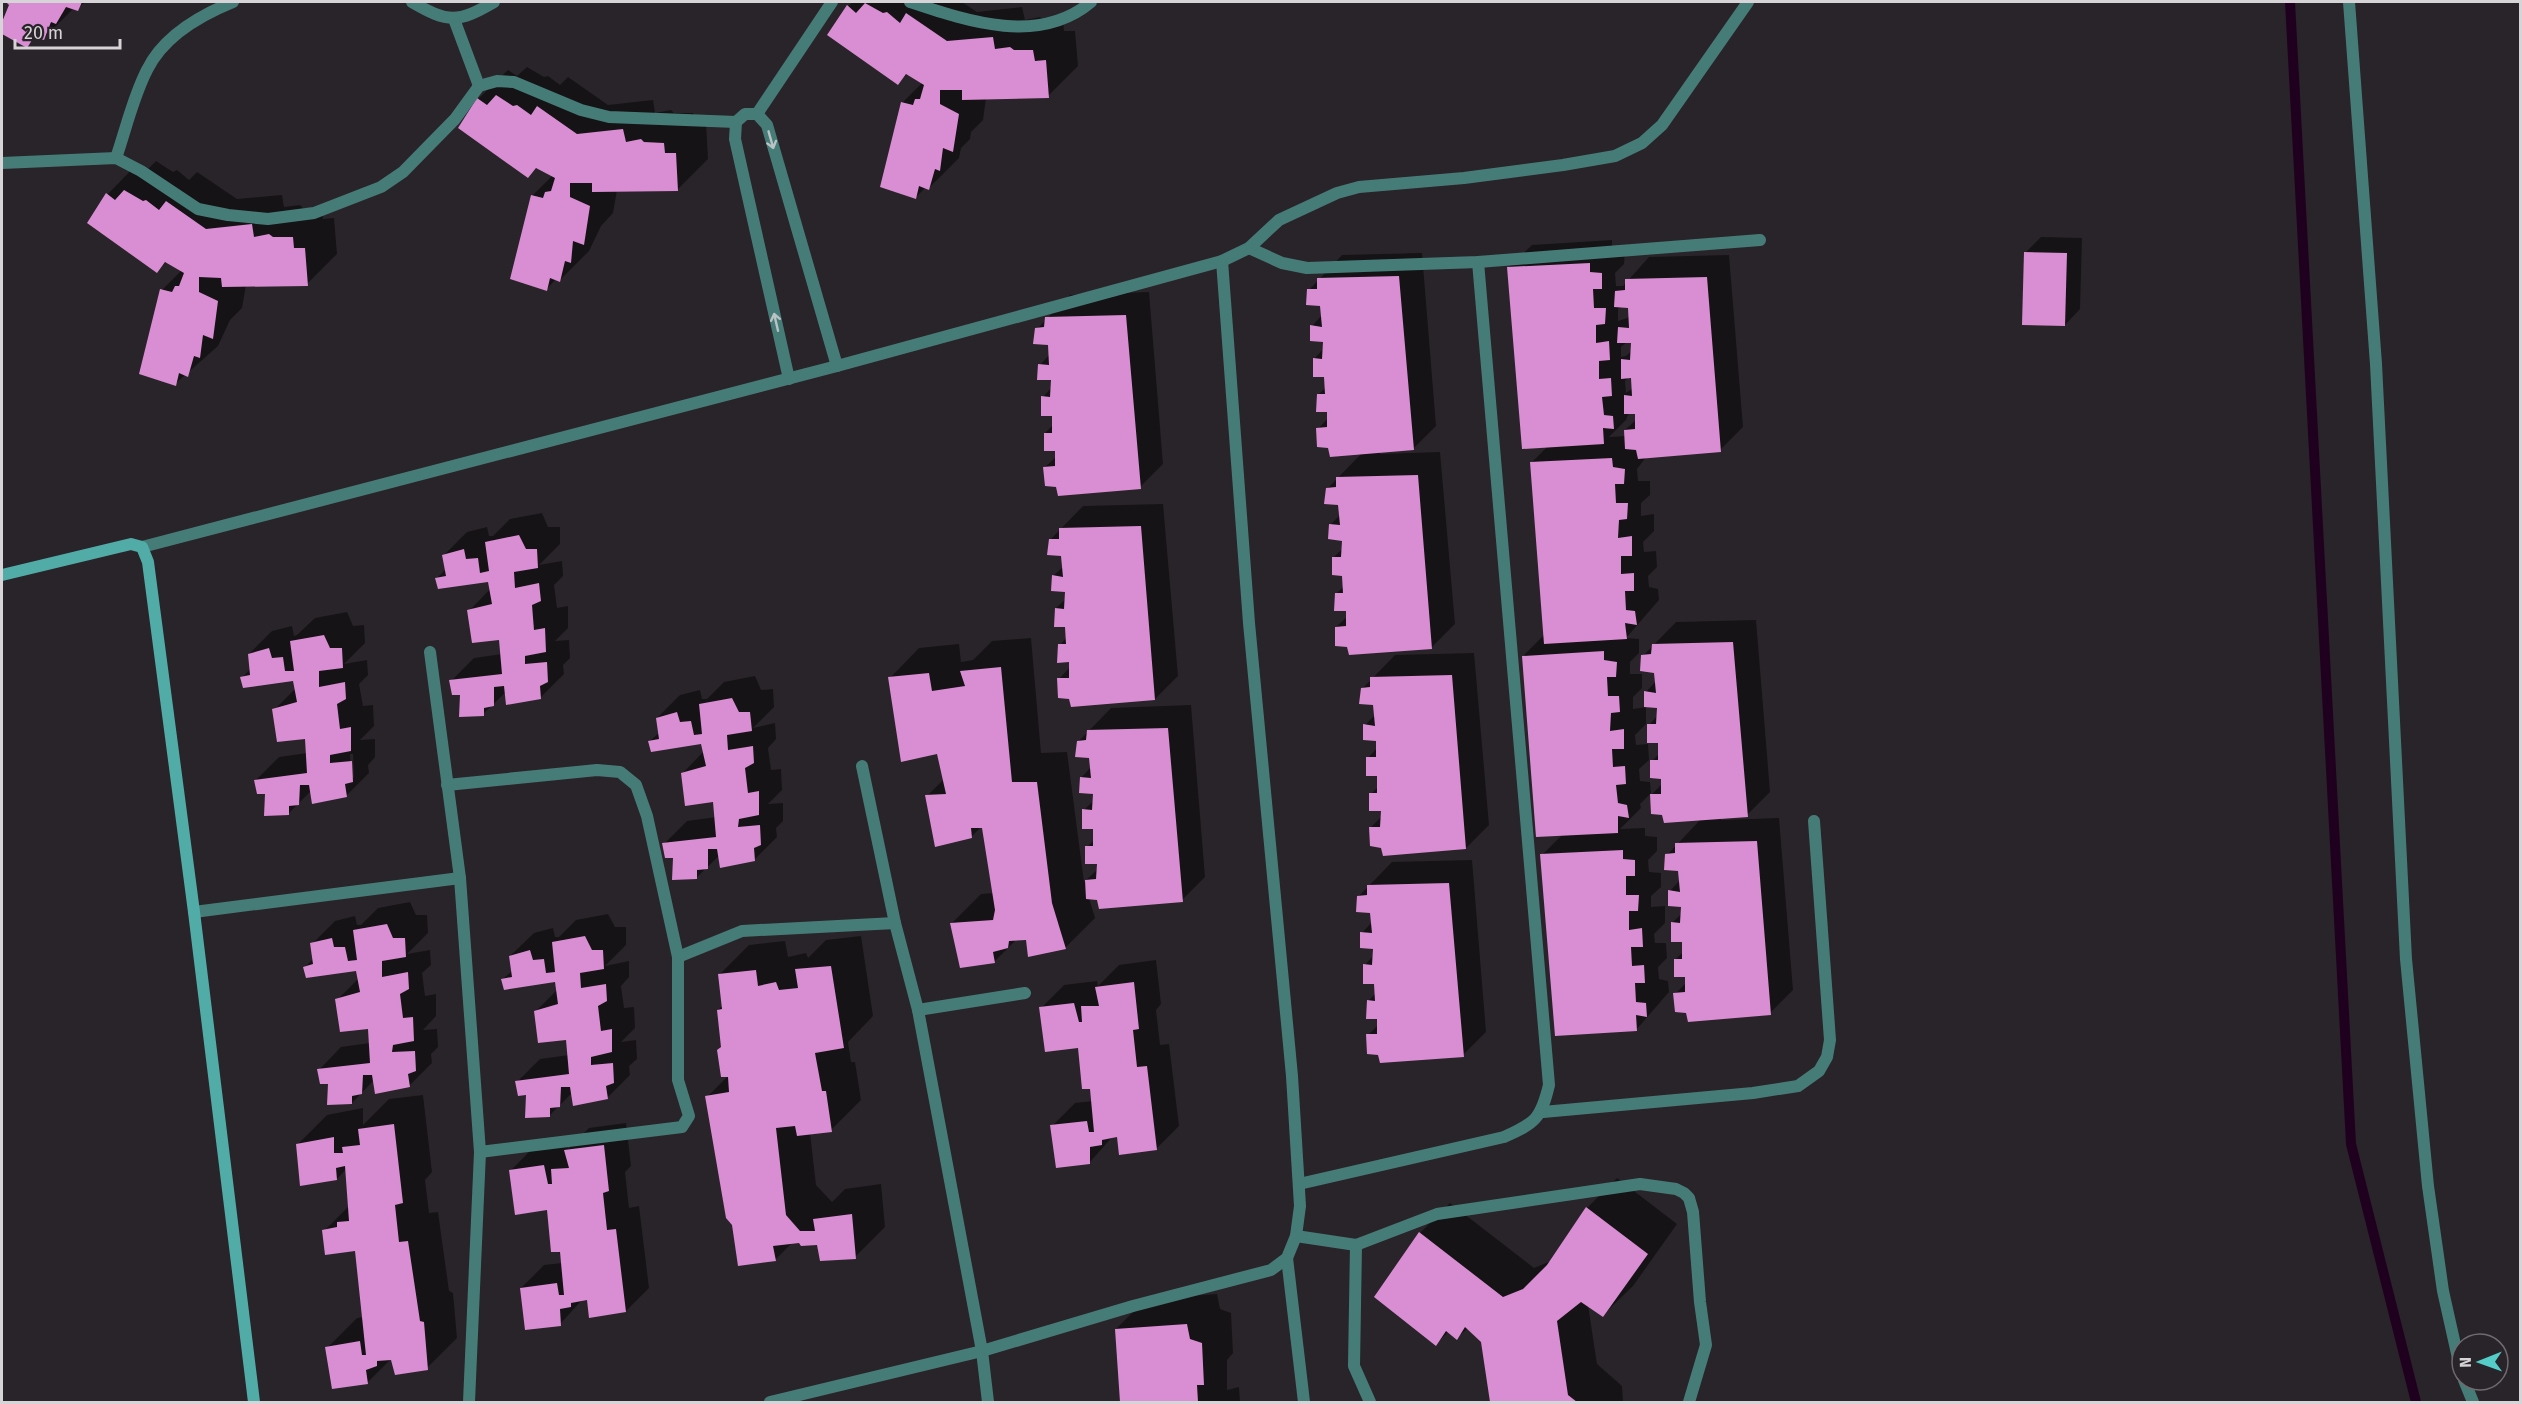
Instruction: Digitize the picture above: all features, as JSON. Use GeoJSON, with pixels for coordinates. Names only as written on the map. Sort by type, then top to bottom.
{"type":"FeatureCollection","features":[{"type":"Feature","properties":{"kind":"street"},"geometry":{"type":"LineString","coordinates":[[116,158],[147,70],[162,47],[189,25],[233,2]]}},
{"type":"Feature","properties":{"kind":"street"},"geometry":{"type":"LineString","coordinates":[[412,2],[440,17],[454,19],[470,15],[494,2]]}},
{"type":"Feature","properties":{"kind":"street"},"geometry":{"type":"LineString","coordinates":[[757,114],[832,2]]}},
{"type":"Feature","properties":{"kind":"street"},"geometry":{"type":"LineString","coordinates":[[910,2],[982,24],[1016,28],[1051,23],[1082,9],[1091,2]]}},
{"type":"Feature","properties":{"kind":"street"},"geometry":{"type":"LineString","coordinates":[[2,575],[116,546],[131,544],[142,547],[789,379],[1222,261],[1249,248],[1279,220],[1321,199],[1348,190],[1563,165],[1615,156],[1642,143],[1662,125],[1748,2]]}},
{"type":"Feature","properties":{"kind":"street"},"geometry":{"type":"LineString","coordinates":[[2349,2],[2377,375],[2406,959],[2428,1186],[2443,1291],[2452,1332]]}},
{"type":"Feature","properties":{"kind":"street"},"geometry":{"type":"LineString","coordinates":[[454,19],[479,86]]}},
{"type":"Feature","properties":{"kind":"street"},"geometry":{"type":"LineString","coordinates":[[2,163],[116,158],[141,171],[198,209],[268,219],[314,213],[381,187],[403,172],[455,119],[479,86],[497,81],[514,82],[581,110],[609,117],[736,122],[746,114],[757,114]]}},
{"type":"Feature","properties":{"kind":"street"},"geometry":{"type":"LineString","coordinates":[[757,114],[766,125],[837,366]]}},
{"type":"Feature","properties":{"kind":"street"},"geometry":{"type":"LineString","coordinates":[[736,122],[735,139],[789,379]]}},
{"type":"Feature","properties":{"kind":"street"},"geometry":{"type":"LineString","coordinates":[[1249,248],[1282,263],[1307,268],[1478,262],[1760,240]]}},
{"type":"Feature","properties":{"kind":"street"},"geometry":{"type":"LineString","coordinates":[[1222,261],[1249,623],[1292,1076],[1300,1206],[1296,1236],[1287,1258],[1304,1402]]}},
{"type":"Feature","properties":{"kind":"street"},"geometry":{"type":"LineString","coordinates":[[1299,1184],[1504,1137],[1529,1126],[1543,1112],[1549,1085],[1478,262]]}},
{"type":"Feature","properties":{"kind":"street"},"geometry":{"type":"LineString","coordinates":[[142,547],[152,580],[254,1402]]}},
{"type":"Feature","properties":{"kind":"street"},"geometry":{"type":"LineString","coordinates":[[430,652],[460,878],[480,1152],[469,1402]]}},
{"type":"Feature","properties":{"kind":"street"},"geometry":{"type":"LineString","coordinates":[[862,766],[894,923],[918,1010],[982,1351],[988,1402]]}},
{"type":"Feature","properties":{"kind":"street"},"geometry":{"type":"LineString","coordinates":[[447,785],[597,770],[620,772],[636,785],[646,816],[678,957],[678,1080],[689,1116],[682,1127],[480,1152]]}},
{"type":"Feature","properties":{"kind":"street"},"geometry":{"type":"LineString","coordinates":[[1543,1112],[1753,1093],[1798,1086],[1819,1071],[1827,1057],[1830,1040],[1814,821]]}},
{"type":"Feature","properties":{"kind":"street"},"geometry":{"type":"LineString","coordinates":[[194,912],[460,878]]}},
{"type":"Feature","properties":{"kind":"street"},"geometry":{"type":"LineString","coordinates":[[678,957],[742,931],[894,923]]}},
{"type":"Feature","properties":{"kind":"street"},"geometry":{"type":"LineString","coordinates":[[918,1010],[1025,993]]}},
{"type":"Feature","properties":{"kind":"street"},"geometry":{"type":"LineString","coordinates":[[1296,1236],[1356,1245],[1437,1214],[1640,1184],[1684,1193],[1689,1198],[1693,1212],[1706,1345],[1689,1402]]}},
{"type":"Feature","properties":{"kind":"street"},"geometry":{"type":"LineString","coordinates":[[1356,1245],[1354,1366],[1370,1402]]}},
{"type":"Feature","properties":{"kind":"street"},"geometry":{"type":"LineString","coordinates":[[770,1402],[982,1351],[1133,1306],[1270,1270],[1287,1258]]}},
{"type":"Feature","properties":{"kind":"building"},"geometry":{"type":"Polygon","coordinates":[[[6,2],[82,2],[78,11],[66,7],[56,24],[51,22],[44,40],[34,37],[27,48],[2,34],[2,22],[9,5],[6,2]]]}},
{"type":"Feature","properties":{"kind":"building"},"geometry":{"type":"Polygon","coordinates":[[[865,3],[883,13],[887,12],[900,23],[906,13],[947,41],[993,37],[995,49],[1010,47],[1014,50],[1033,50],[1035,61],[1046,60],[1049,98],[962,100],[962,90],[940,90],[940,104],[959,114],[953,152],[943,148],[940,171],[935,169],[929,190],[919,186],[916,199],[880,187],[901,102],[913,105],[915,99],[920,99],[924,85],[906,74],[898,85],[827,35],[847,5],[856,13],[865,3]]]}},
{"type":"Feature","properties":{"kind":"building"},"geometry":{"type":"Polygon","coordinates":[[[496,95],[531,115],[537,106],[577,134],[623,129],[626,142],[641,139],[644,142],[664,143],[665,153],[676,153],[678,191],[592,192],[592,183],[570,183],[570,197],[590,206],[584,245],[573,241],[571,263],[565,261],[560,282],[550,278],[547,291],[510,279],[531,195],[543,198],[545,192],[551,191],[555,178],[536,168],[528,178],[458,128],[477,98],[487,105],[496,95]]]}},
{"type":"Feature","properties":{"kind":"building"},"geometry":{"type":"Polygon","coordinates":[[[124,190],[143,201],[146,200],[159,210],[166,201],[206,229],[252,224],[254,237],[269,234],[273,237],[293,237],[294,248],[305,248],[308,286],[222,287],[221,278],[199,277],[199,292],[218,301],[213,339],[203,335],[200,358],[194,356],[188,377],[179,373],[176,386],[139,374],[160,289],[172,292],[175,286],[179,286],[184,273],[165,262],[157,273],[87,223],[106,193],[115,200],[124,190]]]}},
{"type":"Feature","properties":{"kind":"building"},"geometry":{"type":"Polygon","coordinates":[[[2024,252],[2067,253],[2065,326],[2022,325],[2024,252]]]}},
{"type":"Feature","properties":{"kind":"building"},"geometry":{"type":"Polygon","coordinates":[[[1590,263],[1590,272],[1602,273],[1602,289],[1593,289],[1594,308],[1606,308],[1605,324],[1596,325],[1596,343],[1609,341],[1610,360],[1599,361],[1599,379],[1611,378],[1612,396],[1602,397],[1604,415],[1613,416],[1614,429],[1603,428],[1604,444],[1522,449],[1507,267],[1590,263]]]}},
{"type":"Feature","properties":{"kind":"building"},"geometry":{"type":"Polygon","coordinates":[[[1399,276],[1414,450],[1330,457],[1328,448],[1317,447],[1316,428],[1327,427],[1327,412],[1316,412],[1317,394],[1325,394],[1324,377],[1313,377],[1313,358],[1322,359],[1323,342],[1310,341],[1310,325],[1322,327],[1320,306],[1306,305],[1307,289],[1317,289],[1317,278],[1399,276]]]}},
{"type":"Feature","properties":{"kind":"building"},"geometry":{"type":"Polygon","coordinates":[[[1707,277],[1721,452],[1638,459],[1636,450],[1625,449],[1624,430],[1635,429],[1635,414],[1624,414],[1624,395],[1632,396],[1631,378],[1621,379],[1621,359],[1630,360],[1631,343],[1617,343],[1618,327],[1629,328],[1628,308],[1614,307],[1615,291],[1625,290],[1625,279],[1707,277]]]}},
{"type":"Feature","properties":{"kind":"building"},"geometry":{"type":"Polygon","coordinates":[[[1126,315],[1141,489],[1058,496],[1056,487],[1045,486],[1043,467],[1055,466],[1055,451],[1044,451],[1044,433],[1052,433],[1052,416],[1041,416],[1041,396],[1050,397],[1051,380],[1037,380],[1038,364],[1049,365],[1048,345],[1033,344],[1035,328],[1044,327],[1045,317],[1126,315]]]}},
{"type":"Feature","properties":{"kind":"building"},"geometry":{"type":"Polygon","coordinates":[[[1612,458],[1613,467],[1625,469],[1624,484],[1615,484],[1616,503],[1628,503],[1627,519],[1619,520],[1618,538],[1632,536],[1632,556],[1621,556],[1621,574],[1634,573],[1634,591],[1625,591],[1626,610],[1635,611],[1637,625],[1625,623],[1627,639],[1544,644],[1530,462],[1612,458]]]}},
{"type":"Feature","properties":{"kind":"building"},"geometry":{"type":"Polygon","coordinates":[[[1418,475],[1432,649],[1349,655],[1347,647],[1335,646],[1335,627],[1346,626],[1346,611],[1334,611],[1335,593],[1343,593],[1342,576],[1332,575],[1332,557],[1341,557],[1342,541],[1328,539],[1329,524],[1340,525],[1338,505],[1324,504],[1326,488],[1336,487],[1336,477],[1418,475]]]}},
{"type":"Feature","properties":{"kind":"building"},"geometry":{"type":"Polygon","coordinates":[[[1141,526],[1155,700],[1071,707],[1069,699],[1058,698],[1057,678],[1069,678],[1069,662],[1057,663],[1058,644],[1066,644],[1065,627],[1054,627],[1055,608],[1064,609],[1065,592],[1051,591],[1052,575],[1063,577],[1061,556],[1047,555],[1049,539],[1059,539],[1059,528],[1141,526]]]}},
{"type":"Feature","properties":{"kind":"building"},"geometry":{"type":"Polygon","coordinates":[[[519,535],[526,549],[537,549],[538,568],[514,572],[515,588],[539,583],[541,601],[532,605],[534,630],[545,628],[546,652],[525,656],[525,664],[547,662],[548,682],[540,686],[541,699],[506,705],[504,686],[494,687],[494,706],[484,708],[484,716],[459,717],[460,695],[452,695],[449,680],[502,674],[499,640],[472,643],[467,610],[492,604],[488,582],[438,589],[435,578],[446,576],[442,555],[464,549],[466,559],[478,558],[480,573],[489,571],[485,542],[519,535]]]}},
{"type":"Feature","properties":{"kind":"building"},"geometry":{"type":"Polygon","coordinates":[[[324,635],[330,648],[342,648],[343,668],[319,671],[319,687],[345,682],[346,699],[337,704],[340,729],[351,727],[351,751],[330,755],[330,763],[352,761],[353,782],[345,784],[347,797],[312,804],[309,785],[300,785],[299,805],[289,806],[289,815],[264,816],[265,794],[257,794],[254,780],[307,773],[305,739],[277,742],[272,709],[297,702],[293,681],[243,688],[240,677],[250,675],[248,654],[269,648],[272,658],[283,657],[285,671],[294,671],[290,641],[324,635]]]}},
{"type":"Feature","properties":{"kind":"building"},"geometry":{"type":"Polygon","coordinates":[[[1733,642],[1748,817],[1664,823],[1662,815],[1651,814],[1650,794],[1661,794],[1661,779],[1650,778],[1650,760],[1658,760],[1658,743],[1647,743],[1647,724],[1656,724],[1657,708],[1644,707],[1644,691],[1656,693],[1654,673],[1640,671],[1641,655],[1651,654],[1652,644],[1733,642]]]}},
{"type":"Feature","properties":{"kind":"building"},"geometry":{"type":"Polygon","coordinates":[[[1604,651],[1604,660],[1617,662],[1616,677],[1607,677],[1608,696],[1619,696],[1620,712],[1611,713],[1610,731],[1624,729],[1624,749],[1612,749],[1613,767],[1625,766],[1626,784],[1616,785],[1618,803],[1627,805],[1629,818],[1618,816],[1618,833],[1536,837],[1522,656],[1604,651]]]}},
{"type":"Feature","properties":{"kind":"building"},"geometry":{"type":"Polygon","coordinates":[[[1001,667],[1012,782],[1037,782],[1052,903],[1066,949],[1028,957],[1026,940],[1009,941],[1008,948],[993,952],[995,963],[960,968],[950,923],[993,920],[995,910],[982,828],[971,828],[972,838],[935,847],[925,795],[946,794],[937,754],[901,762],[888,677],[929,673],[932,691],[965,686],[960,671],[1001,667]]]}},
{"type":"Feature","properties":{"kind":"building"},"geometry":{"type":"Polygon","coordinates":[[[1452,675],[1466,849],[1383,856],[1381,848],[1370,846],[1369,827],[1380,827],[1381,811],[1369,811],[1369,793],[1377,793],[1377,776],[1366,776],[1366,757],[1376,757],[1376,741],[1363,740],[1363,724],[1375,726],[1373,705],[1359,704],[1361,688],[1370,687],[1370,677],[1452,675]]]}},
{"type":"Feature","properties":{"kind":"building"},"geometry":{"type":"Polygon","coordinates":[[[732,698],[739,712],[750,712],[752,731],[727,735],[728,750],[753,746],[754,763],[745,768],[748,793],[759,791],[759,815],[739,819],[738,827],[760,825],[761,845],[754,848],[755,861],[720,868],[717,849],[708,849],[708,869],[697,870],[697,879],[672,880],[673,858],[665,858],[662,843],[716,837],[713,802],[685,806],[681,773],[706,766],[701,744],[651,752],[648,741],[659,739],[656,718],[677,712],[680,722],[691,721],[694,735],[702,734],[699,704],[732,698]]]}},
{"type":"Feature","properties":{"kind":"building"},"geometry":{"type":"Polygon","coordinates":[[[1168,728],[1183,902],[1099,909],[1097,900],[1086,899],[1085,880],[1096,879],[1097,864],[1085,864],[1085,846],[1093,846],[1093,829],[1082,829],[1082,809],[1092,810],[1093,794],[1079,793],[1080,777],[1091,778],[1089,758],[1075,757],[1077,741],[1086,740],[1087,730],[1168,728]]]}},
{"type":"Feature","properties":{"kind":"building"},"geometry":{"type":"Polygon","coordinates":[[[1757,841],[1771,1015],[1688,1022],[1686,1013],[1675,1012],[1673,993],[1685,992],[1685,977],[1674,977],[1674,959],[1682,959],[1682,942],[1671,942],[1671,922],[1680,923],[1681,907],[1668,906],[1668,890],[1680,892],[1678,871],[1664,870],[1665,854],[1675,853],[1675,843],[1757,841]]]}},
{"type":"Feature","properties":{"kind":"building"},"geometry":{"type":"Polygon","coordinates":[[[1623,850],[1623,859],[1635,860],[1635,876],[1626,876],[1626,895],[1639,895],[1638,911],[1629,911],[1629,930],[1642,928],[1643,947],[1631,947],[1632,966],[1644,965],[1645,983],[1635,983],[1636,1002],[1646,1003],[1647,1017],[1636,1015],[1637,1031],[1555,1036],[1540,854],[1623,850]]]}},
{"type":"Feature","properties":{"kind":"building"},"geometry":{"type":"Polygon","coordinates":[[[1449,883],[1464,1057],[1380,1063],[1378,1055],[1367,1054],[1366,1034],[1377,1034],[1377,1019],[1366,1019],[1367,1000],[1375,1001],[1374,984],[1363,984],[1363,964],[1372,965],[1373,949],[1360,948],[1360,932],[1372,933],[1370,913],[1356,912],[1357,896],[1367,895],[1367,885],[1449,883]]]}},
{"type":"Feature","properties":{"kind":"building"},"geometry":{"type":"Polygon","coordinates":[[[387,924],[393,938],[405,938],[406,957],[382,961],[382,977],[408,972],[409,989],[400,994],[403,1018],[413,1017],[414,1041],[393,1045],[392,1052],[415,1051],[416,1071],[408,1074],[410,1087],[375,1094],[372,1075],[363,1075],[362,1094],[352,1096],[352,1104],[327,1105],[328,1084],[320,1084],[317,1069],[370,1063],[368,1029],[340,1032],[335,999],[360,992],[356,971],[306,978],[303,967],[313,964],[310,943],[332,938],[334,947],[345,947],[348,961],[357,960],[353,930],[387,924]]]}},
{"type":"Feature","properties":{"kind":"building"},"geometry":{"type":"Polygon","coordinates":[[[585,936],[592,950],[603,950],[604,969],[580,973],[581,988],[606,984],[607,1001],[598,1006],[601,1031],[612,1029],[612,1052],[591,1057],[591,1065],[613,1063],[614,1083],[606,1086],[608,1099],[573,1106],[570,1087],[561,1087],[560,1107],[550,1108],[550,1117],[525,1118],[526,1095],[518,1096],[515,1081],[569,1074],[566,1040],[538,1043],[534,1011],[558,1004],[555,982],[504,990],[501,979],[512,977],[509,956],[530,950],[533,960],[544,959],[546,973],[555,972],[552,942],[585,936]]]}},
{"type":"Feature","properties":{"kind":"building"},"geometry":{"type":"Polygon","coordinates":[[[831,966],[844,1048],[815,1053],[822,1091],[826,1091],[832,1132],[797,1136],[795,1126],[776,1128],[786,1215],[800,1231],[815,1231],[813,1219],[852,1214],[856,1259],[820,1261],[817,1245],[801,1246],[799,1243],[773,1246],[776,1261],[738,1266],[732,1225],[726,1218],[705,1096],[729,1092],[728,1077],[721,1077],[717,1050],[721,1047],[717,1010],[722,1009],[718,974],[756,970],[758,986],[776,982],[779,990],[798,988],[795,969],[831,966]]]}},
{"type":"Feature","properties":{"kind":"building"},"geometry":{"type":"Polygon","coordinates":[[[1134,982],[1139,1029],[1133,1030],[1137,1067],[1147,1066],[1157,1150],[1119,1155],[1117,1137],[1102,1140],[1102,1145],[1090,1147],[1090,1164],[1056,1168],[1050,1125],[1087,1121],[1089,1132],[1094,1132],[1090,1089],[1082,1089],[1078,1048],[1045,1052],[1039,1007],[1074,1003],[1079,1022],[1082,1022],[1081,1006],[1099,1006],[1095,987],[1134,982]]]}},
{"type":"Feature","properties":{"kind":"building"},"geometry":{"type":"Polygon","coordinates":[[[394,1124],[403,1203],[395,1205],[399,1242],[408,1241],[420,1321],[424,1322],[428,1370],[395,1375],[391,1360],[377,1361],[377,1366],[366,1370],[368,1384],[332,1389],[325,1347],[360,1341],[362,1355],[366,1355],[355,1251],[325,1255],[322,1230],[337,1227],[337,1222],[349,1221],[345,1166],[336,1168],[337,1180],[300,1186],[296,1144],[334,1137],[334,1153],[343,1153],[342,1147],[360,1145],[358,1129],[394,1124]]]}},
{"type":"Feature","properties":{"kind":"building"},"geometry":{"type":"Polygon","coordinates":[[[604,1145],[609,1191],[603,1193],[607,1230],[616,1229],[626,1312],[589,1318],[587,1300],[571,1303],[571,1307],[560,1309],[561,1326],[525,1330],[520,1288],[557,1283],[559,1295],[564,1295],[560,1252],[551,1252],[547,1210],[515,1215],[509,1170],[544,1165],[548,1184],[552,1184],[551,1169],[569,1168],[564,1150],[604,1145]]]}},
{"type":"Feature","properties":{"kind":"building"},"geometry":{"type":"Polygon","coordinates":[[[1586,1207],[1648,1254],[1603,1317],[1581,1302],[1557,1321],[1568,1395],[1577,1402],[1490,1402],[1481,1342],[1465,1327],[1457,1340],[1446,1331],[1436,1346],[1374,1297],[1419,1232],[1503,1297],[1523,1289],[1547,1265],[1586,1207]]]}},
{"type":"Feature","properties":{"kind":"building"},"geometry":{"type":"Polygon","coordinates":[[[1187,1324],[1190,1339],[1202,1343],[1204,1385],[1197,1385],[1198,1402],[1120,1402],[1115,1329],[1187,1324]]]}},
{"type":"Feature","properties":{"kind":"waterway"},"geometry":{"type":"LineString","coordinates":[[2290,2],[2351,1144],[2416,1402]]}}]}
